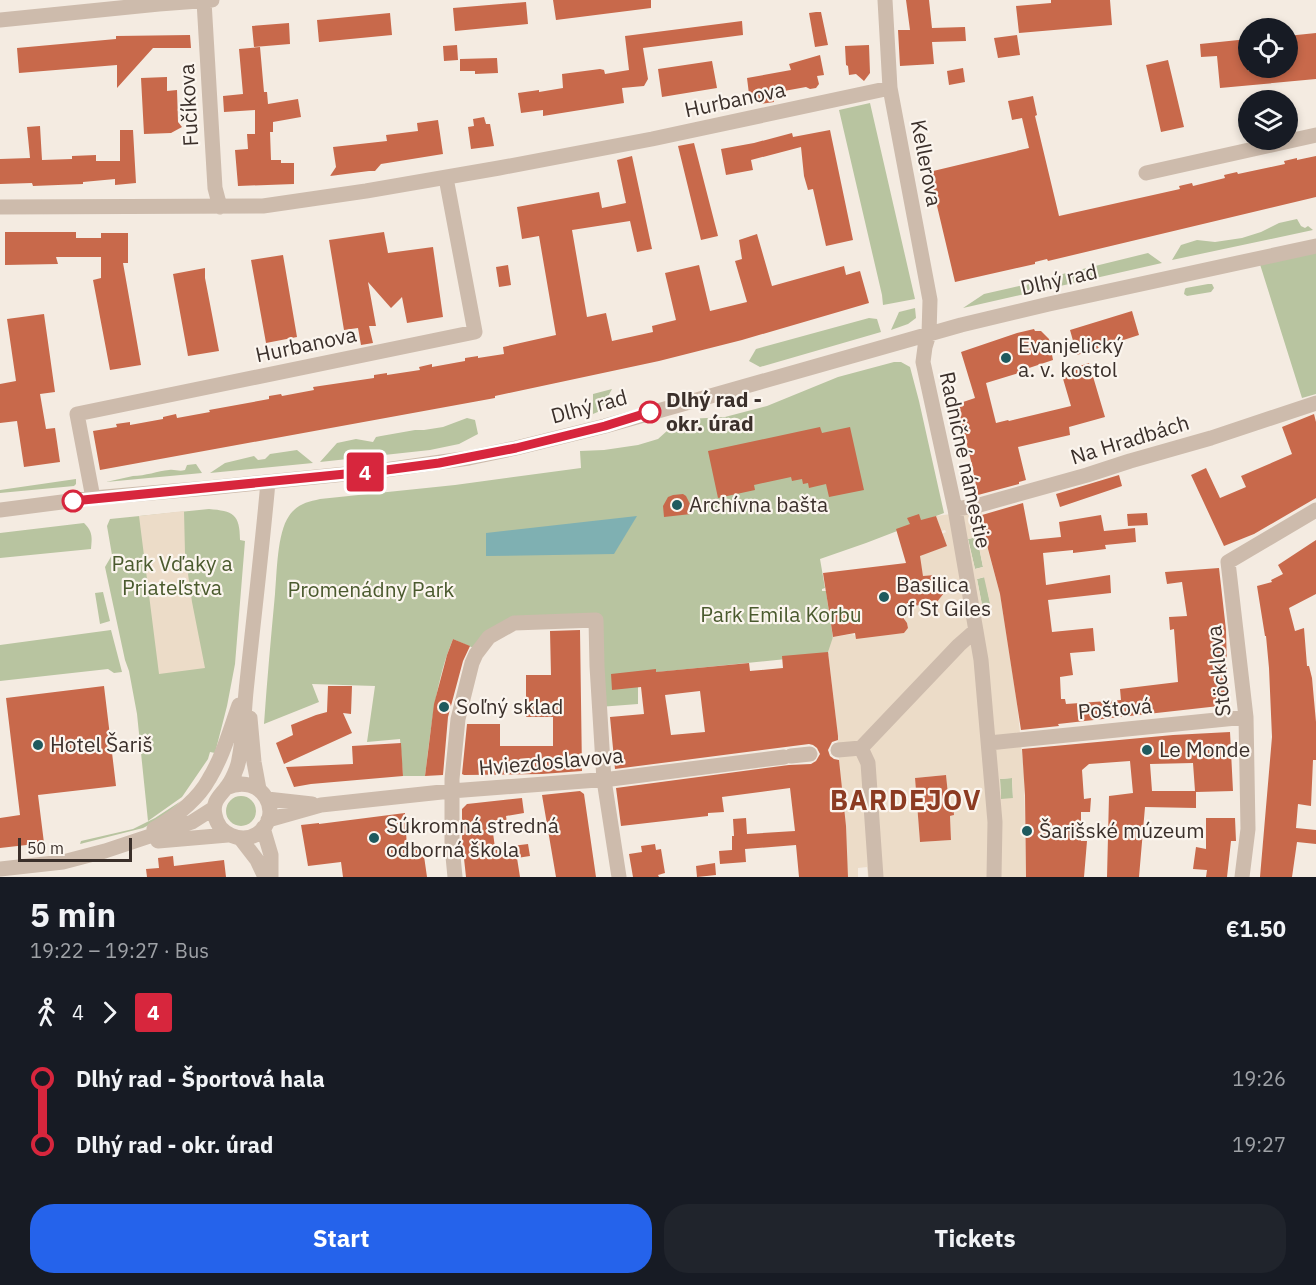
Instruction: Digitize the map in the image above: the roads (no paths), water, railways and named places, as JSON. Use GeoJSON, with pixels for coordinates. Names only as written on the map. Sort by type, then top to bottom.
{"type":"FeatureCollection","features":[{"type":"Feature","properties":{"kind":"street"},"geometry":{"type":"LineString","coordinates":[[0,20],[212,0]]}},
{"type":"Feature","properties":{"kind":"street","name":"Kellerova"},"geometry":{"type":"LineString","coordinates":[[885,0],[890,88],[929,297],[929,334]]}},
{"type":"Feature","properties":{"kind":"street","name":"Fučíkova"},"geometry":{"type":"LineString","coordinates":[[204,1],[215,188],[220,207]]}},
{"type":"Feature","properties":{"kind":"street","name":"Hurbanova"},"geometry":{"type":"LineString","coordinates":[[0,207],[263,206],[446,178],[652,139],[890,88]]}},
{"type":"Feature","properties":{"kind":"street"},"geometry":{"type":"LineString","coordinates":[[1146,173],[1316,135]]}},
{"type":"Feature","properties":{"kind":"street","name":"Hurbanova"},"geometry":{"type":"LineString","coordinates":[[93,498],[77,414],[474,332],[446,178]]}},
{"type":"Feature","properties":{"kind":"street","name":"Dlhý rad"},"geometry":{"type":"LineString","coordinates":[[0,510],[93,498],[386,470],[439,463],[516,448],[605,426],[929,334],[1049,303],[1316,246]]}},
{"type":"Feature","properties":{"kind":"street","name":"Radničné námestie"},"geometry":{"type":"LineString","coordinates":[[929,334],[923,363],[955,509],[981,660],[995,822],[994,877]]}},
{"type":"Feature","properties":{"kind":"street","name":"Na Hradbách"},"geometry":{"type":"LineString","coordinates":[[955,509],[976,506],[1065,481],[1211,438],[1316,403]]}},
{"type":"Feature","properties":{"kind":"street"},"geometry":{"type":"LineString","coordinates":[[226,788],[239,761],[268,482]]}},
{"type":"Feature","properties":{"kind":"street","name":"Stöcklova"},"geometry":{"type":"LineString","coordinates":[[1242,877],[1248,829],[1246,717],[1228,562],[1316,510]]}},
{"type":"Feature","properties":{"kind":"street"},"geometry":{"type":"LineString","coordinates":[[455,877],[451,792],[458,719],[472,663],[489,637],[514,623],[596,620],[604,780],[619,877]]}},
{"type":"Feature","properties":{"kind":"street"},"geometry":{"type":"LineString","coordinates":[[876,877],[868,763],[861,748],[958,645],[976,630]]}},
{"type":"Feature","properties":{"kind":"street"},"geometry":{"type":"LineString","coordinates":[[247,682],[254,762],[263,794],[269,805],[266,824],[271,855],[271,877]]}},
{"type":"Feature","properties":{"kind":"street"},"geometry":{"type":"LineString","coordinates":[[129,844],[164,824],[186,807],[208,782],[219,760],[247,682]]}},
{"type":"Feature","properties":{"kind":"street","name":"Poštová"},"geometry":{"type":"LineString","coordinates":[[989,743],[1246,717]]}},
{"type":"Feature","properties":{"kind":"street","name":"Hviezdoslavova"},"geometry":{"type":"LineString","coordinates":[[266,824],[321,805],[604,780],[861,748]]}},
{"type":"Feature","properties":{"kind":"street"},"geometry":{"type":"LineString","coordinates":[[263,794],[251,785],[234,784],[218,796],[214,808],[217,824],[257,860],[265,877]]}},
{"type":"Feature","properties":{"kind":"street","name":"Hviezdoslavova"},"geometry":{"type":"LineString","coordinates":[[263,794],[321,805]]}},
{"type":"Feature","properties":{"kind":"street"},"geometry":{"type":"LineString","coordinates":[[0,869],[63,862],[129,844],[192,822],[214,808]]}},
{"type":"Feature","properties":{"kind":"street"},"geometry":{"type":"LineString","coordinates":[[129,844],[249,837],[257,834],[266,824]]}},
{"type":"Feature","properties":{"kind":"water"},"geometry":{"type":"Polygon","coordinates":[[[637,516],[614,554],[486,556],[486,533],[637,516]]]}},
{"type":"Feature","properties":{"kind":"place","name":"Evanjelický a. v. kostol"},"geometry":{"type":"Point","coordinates":[1006,358]}},
{"type":"Feature","properties":{"kind":"place","name":"Dlhý rad - okr. úrad"},"geometry":{"type":"Point","coordinates":[650,412]}},
{"type":"Feature","properties":{"kind":"place","name":"Archívna bašta"},"geometry":{"type":"Point","coordinates":[677,505]}},
{"type":"Feature","properties":{"kind":"place","name":"Basilica of St Giles"},"geometry":{"type":"Point","coordinates":[884,597]}},
{"type":"Feature","properties":{"kind":"place","name":"Soľný sklad"},"geometry":{"type":"Point","coordinates":[444,707]}},
{"type":"Feature","properties":{"kind":"place","name":"Hotel Šariš"},"geometry":{"type":"Point","coordinates":[38,745]}},
{"type":"Feature","properties":{"kind":"place","name":"Le Monde"},"geometry":{"type":"Point","coordinates":[1147,750]}},
{"type":"Feature","properties":{"kind":"place","name":"Šarišské múzeum"},"geometry":{"type":"Point","coordinates":[1027,831]}},
{"type":"Feature","properties":{"kind":"place","name":"Súkromná stredná odborná škola"},"geometry":{"type":"Point","coordinates":[374,838]}},
{"type":"Feature","properties":{"kind":"district","name":"BARDEJOV"},"geometry":{"type":"Point","coordinates":[906,801]}},
{"type":"Feature","properties":{"kind":"park label","name":"Park Vďaky a Priateľstva"},"geometry":{"type":"Point","coordinates":[172,576]}},
{"type":"Feature","properties":{"kind":"park label","name":"Promenádny Park"},"geometry":{"type":"Point","coordinates":[371,590]}},
{"type":"Feature","properties":{"kind":"park label","name":"Park Emila Korbu"},"geometry":{"type":"Point","coordinates":[781,615]}}]}
